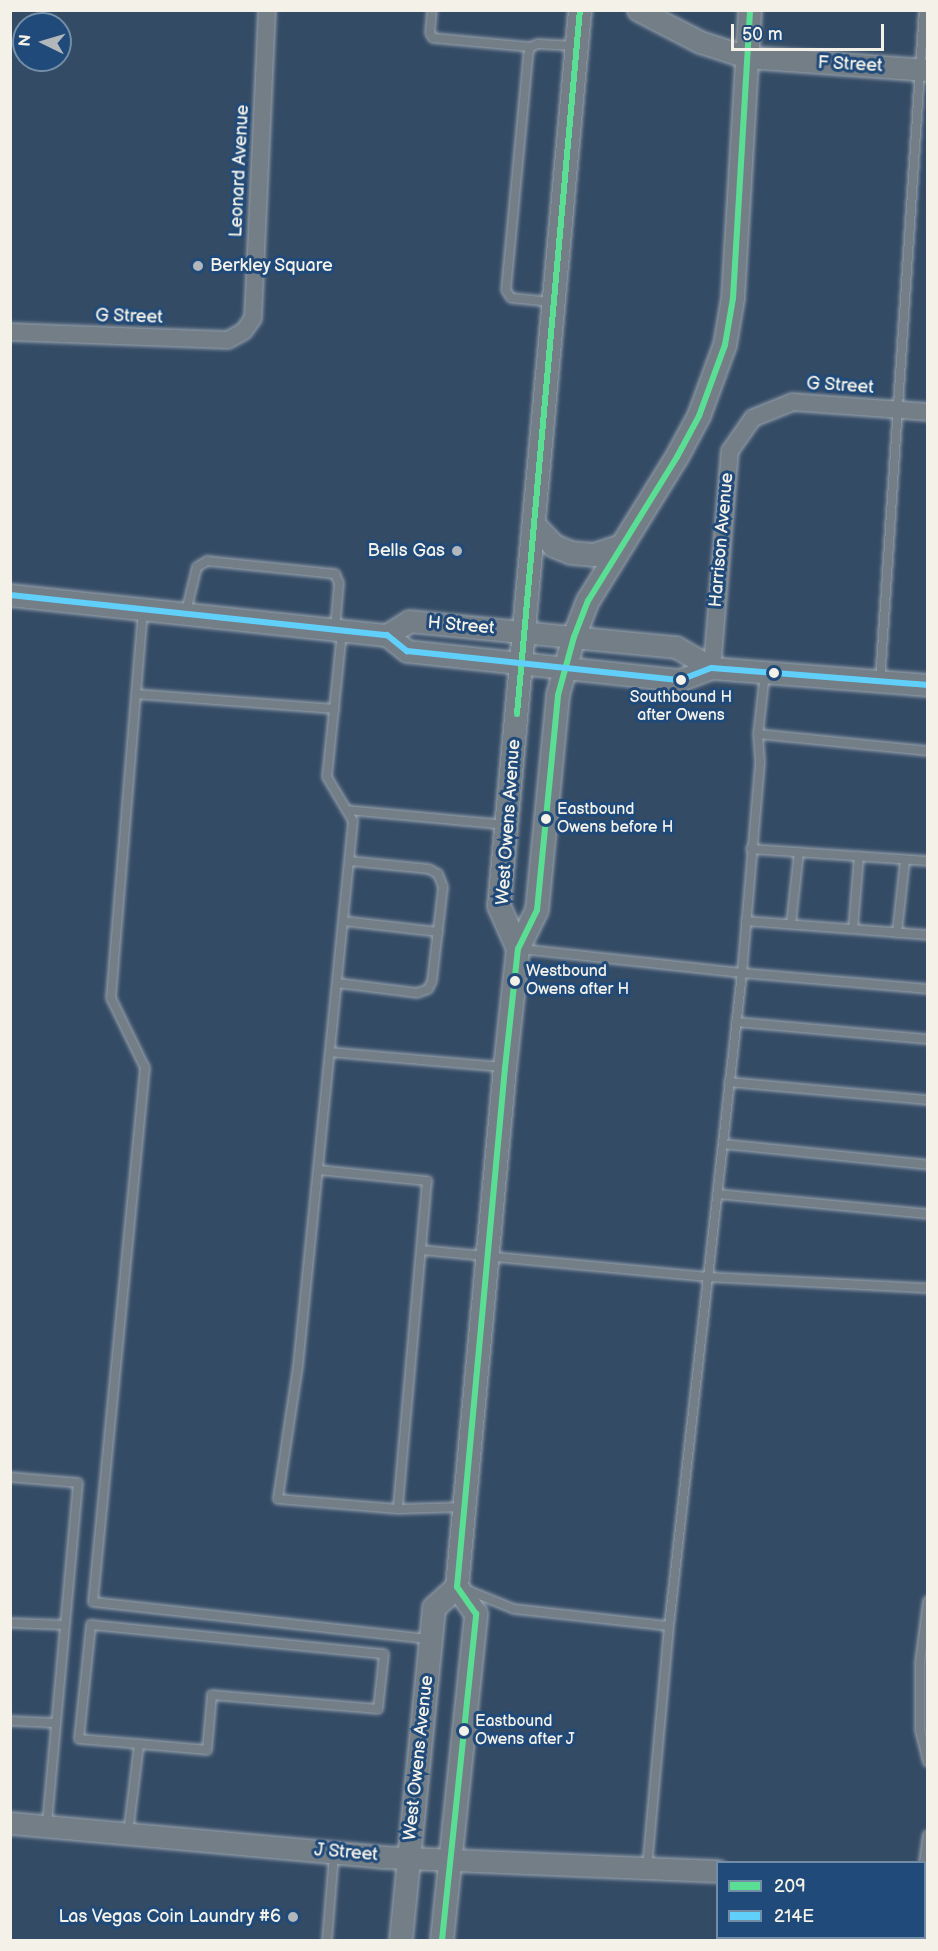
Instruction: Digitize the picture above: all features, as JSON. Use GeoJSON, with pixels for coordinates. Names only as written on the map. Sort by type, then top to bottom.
{"type":"FeatureCollection","features":[{"type":"Feature","properties":{"kind":"main road","name":"West Owens Avenue"},"geometry":{"type":"LineString","coordinates":[[518,948],[499,906],[526,632],[580,10]]}},
{"type":"Feature","properties":{"kind":"main road"},"geometry":{"type":"LineString","coordinates":[[565,667],[588,601],[677,457],[699,416],[725,345],[733,298],[750,10]]}},
{"type":"Feature","properties":{"kind":"main road"},"geometry":{"type":"LineString","coordinates":[[534,526],[554,546],[571,554],[594,555],[620,547]]}},
{"type":"Feature","properties":{"kind":"main road","name":"West Owens Avenue"},"geometry":{"type":"LineString","coordinates":[[401,1941],[434,1608],[458,1587],[518,948],[537,910],[558,695],[565,667]]}},
{"type":"Feature","properties":{"kind":"main road"},"geometry":{"type":"LineString","coordinates":[[442,1941],[476,1614],[458,1587]]}},
{"type":"Feature","properties":{"kind":"street","name":"Leonard Avenue"},"geometry":{"type":"LineString","coordinates":[[244,331],[253,318],[267,10]]}},
{"type":"Feature","properties":{"kind":"street","name":"F Street"},"geometry":{"type":"LineString","coordinates":[[638,10],[700,42],[747,57],[924,70]]}},
{"type":"Feature","properties":{"kind":"street","name":"G Street"},"geometry":{"type":"LineString","coordinates":[[10,332],[228,340],[244,331]]}},
{"type":"Feature","properties":{"kind":"street","name":"G Street"},"geometry":{"type":"LineString","coordinates":[[753,418],[793,402],[927,412]]}},
{"type":"Feature","properties":{"kind":"street","name":"Harrison Avenue"},"geometry":{"type":"LineString","coordinates":[[712,668],[730,451],[753,418]]}},
{"type":"Feature","properties":{"kind":"street","name":"H Street"},"geometry":{"type":"LineString","coordinates":[[10,595],[387,635],[407,651],[680,680],[712,668]]}},
{"type":"Feature","properties":{"kind":"street","name":"H Street"},"geometry":{"type":"LineString","coordinates":[[387,635],[410,621],[676,647],[712,668],[927,686]]}},
{"type":"Feature","properties":{"kind":"street","name":"J Street"},"geometry":{"type":"LineString","coordinates":[[10,1823],[410,1858],[716,1871]]}},
{"type":"Feature","properties":{"kind":"lane"},"geometry":{"type":"LineString","coordinates":[[432,10],[430,33],[434,38],[530,47],[538,44],[576,46]]}},
{"type":"Feature","properties":{"kind":"lane"},"geometry":{"type":"LineString","coordinates":[[880,682],[924,70],[924,10]]}},
{"type":"Feature","properties":{"kind":"lane"},"geometry":{"type":"LineString","coordinates":[[530,47],[506,290],[512,298],[553,302]]}},
{"type":"Feature","properties":{"kind":"lane"},"geometry":{"type":"LineString","coordinates":[[186,612],[197,567],[207,561],[335,574],[339,583],[334,709],[327,777],[353,821],[298,1366],[278,1499],[398,1509],[465,1508]]}},
{"type":"Feature","properties":{"kind":"lane"},"geometry":{"type":"LineString","coordinates":[[143,608],[111,998],[145,1068],[93,1602],[431,1640]]}},
{"type":"Feature","properties":{"kind":"lane"},"geometry":{"type":"LineString","coordinates":[[647,1868],[669,1626],[742,973],[760,762],[758,734],[765,673]]}},
{"type":"Feature","properties":{"kind":"lane"},"geometry":{"type":"LineString","coordinates":[[136,694],[334,709]]}},
{"type":"Feature","properties":{"kind":"lane"},"geometry":{"type":"LineString","coordinates":[[758,734],[927,751]]}},
{"type":"Feature","properties":{"kind":"lane"},"geometry":{"type":"LineString","coordinates":[[347,810],[506,825]]}},
{"type":"Feature","properties":{"kind":"lane"},"geometry":{"type":"LineString","coordinates":[[751,849],[927,861]]}},
{"type":"Feature","properties":{"kind":"lane"},"geometry":{"type":"LineString","coordinates":[[791,924],[799,852]]}},
{"type":"Feature","properties":{"kind":"lane"},"geometry":{"type":"LineString","coordinates":[[853,929],[859,856]]}},
{"type":"Feature","properties":{"kind":"lane"},"geometry":{"type":"LineString","coordinates":[[897,933],[904,860]]}},
{"type":"Feature","properties":{"kind":"lane"},"geometry":{"type":"LineString","coordinates":[[337,983],[417,993],[428,989],[432,981],[438,932],[442,886],[438,874],[429,868],[349,861]]}},
{"type":"Feature","properties":{"kind":"lane"},"geometry":{"type":"LineString","coordinates":[[343,921],[438,932]]}},
{"type":"Feature","properties":{"kind":"lane"},"geometry":{"type":"LineString","coordinates":[[746,921],[927,935]]}},
{"type":"Feature","properties":{"kind":"lane"},"geometry":{"type":"LineString","coordinates":[[518,948],[742,973],[927,989]]}},
{"type":"Feature","properties":{"kind":"lane"},"geometry":{"type":"LineString","coordinates":[[736,1022],[927,1039]]}},
{"type":"Feature","properties":{"kind":"lane"},"geometry":{"type":"LineString","coordinates":[[330,1052],[505,1068]]}},
{"type":"Feature","properties":{"kind":"lane"},"geometry":{"type":"LineString","coordinates":[[729,1082],[927,1100]]}},
{"type":"Feature","properties":{"kind":"lane"},"geometry":{"type":"LineString","coordinates":[[723,1144],[927,1165]]}},
{"type":"Feature","properties":{"kind":"lane"},"geometry":{"type":"LineString","coordinates":[[318,1170],[427,1181],[398,1509]]}},
{"type":"Feature","properties":{"kind":"lane"},"geometry":{"type":"LineString","coordinates":[[717,1194],[927,1214]]}},
{"type":"Feature","properties":{"kind":"lane"},"geometry":{"type":"LineString","coordinates":[[421,1250],[708,1276],[927,1288]]}},
{"type":"Feature","properties":{"kind":"lane"},"geometry":{"type":"LineString","coordinates":[[10,1477],[78,1483],[47,1826]]}},
{"type":"Feature","properties":{"kind":"lane"},"geometry":{"type":"LineString","coordinates":[[458,1587],[514,1609],[669,1626]]}},
{"type":"Feature","properties":{"kind":"lane"},"geometry":{"type":"LineString","coordinates":[[927,1601],[920,1663],[920,1730],[927,1762]]}},
{"type":"Feature","properties":{"kind":"lane"},"geometry":{"type":"LineString","coordinates":[[10,1623],[65,1625]]}},
{"type":"Feature","properties":{"kind":"lane"},"geometry":{"type":"LineString","coordinates":[[91,1625],[384,1654],[378,1709],[212,1695],[207,1750],[139,1744],[79,1739],[91,1625]]}},
{"type":"Feature","properties":{"kind":"lane"},"geometry":{"type":"LineString","coordinates":[[10,1721],[56,1723]]}},
{"type":"Feature","properties":{"kind":"lane"},"geometry":{"type":"LineString","coordinates":[[128,1834],[139,1744]]}},
{"type":"Feature","properties":{"kind":"lane"},"geometry":{"type":"LineString","coordinates":[[924,1861],[927,1835]]}},
{"type":"Feature","properties":{"kind":"lane"},"geometry":{"type":"LineString","coordinates":[[327,1941],[334,1852]]}},
{"type":"Feature","properties":{"kind":"transit line","name":"209"},"geometry":{"type":"LineString","coordinates":[[517,714],[580,10]]}},
{"type":"Feature","properties":{"kind":"transit line","name":"209"},"geometry":{"type":"LineString","coordinates":[[442,1940],[476,1614],[457,1587],[505,1068],[518,949],[537,910],[558,695],[574,637],[588,601],[677,457],[699,416],[725,345],[733,298],[750,10]]}},
{"type":"Feature","properties":{"kind":"transit line","name":"214E"},"geometry":{"type":"LineString","coordinates":[[10,595],[387,635],[407,651],[680,680],[712,668],[928,685]]}},
{"type":"Feature","properties":{"kind":"place","name":"Berkley Square"},"geometry":{"type":"Point","coordinates":[198,266]}},
{"type":"Feature","properties":{"kind":"place","name":"Bells Gas"},"geometry":{"type":"Point","coordinates":[457,551]}},
{"type":"Feature","properties":{"kind":"place","name":"Southbound H after Owens"},"geometry":{"type":"Point","coordinates":[681,680]}},
{"type":"Feature","properties":{"kind":"place","name":"Eastbound Owens before H"},"geometry":{"type":"Point","coordinates":[546,819]}},
{"type":"Feature","properties":{"kind":"place","name":"Westbound Owens after H"},"geometry":{"type":"Point","coordinates":[515,981]}},
{"type":"Feature","properties":{"kind":"place","name":"Eastbound Owens after J"},"geometry":{"type":"Point","coordinates":[464,1731]}},
{"type":"Feature","properties":{"kind":"place","name":"Las Vegas Coin Laundry #6"},"geometry":{"type":"Point","coordinates":[293,1917]}}]}
